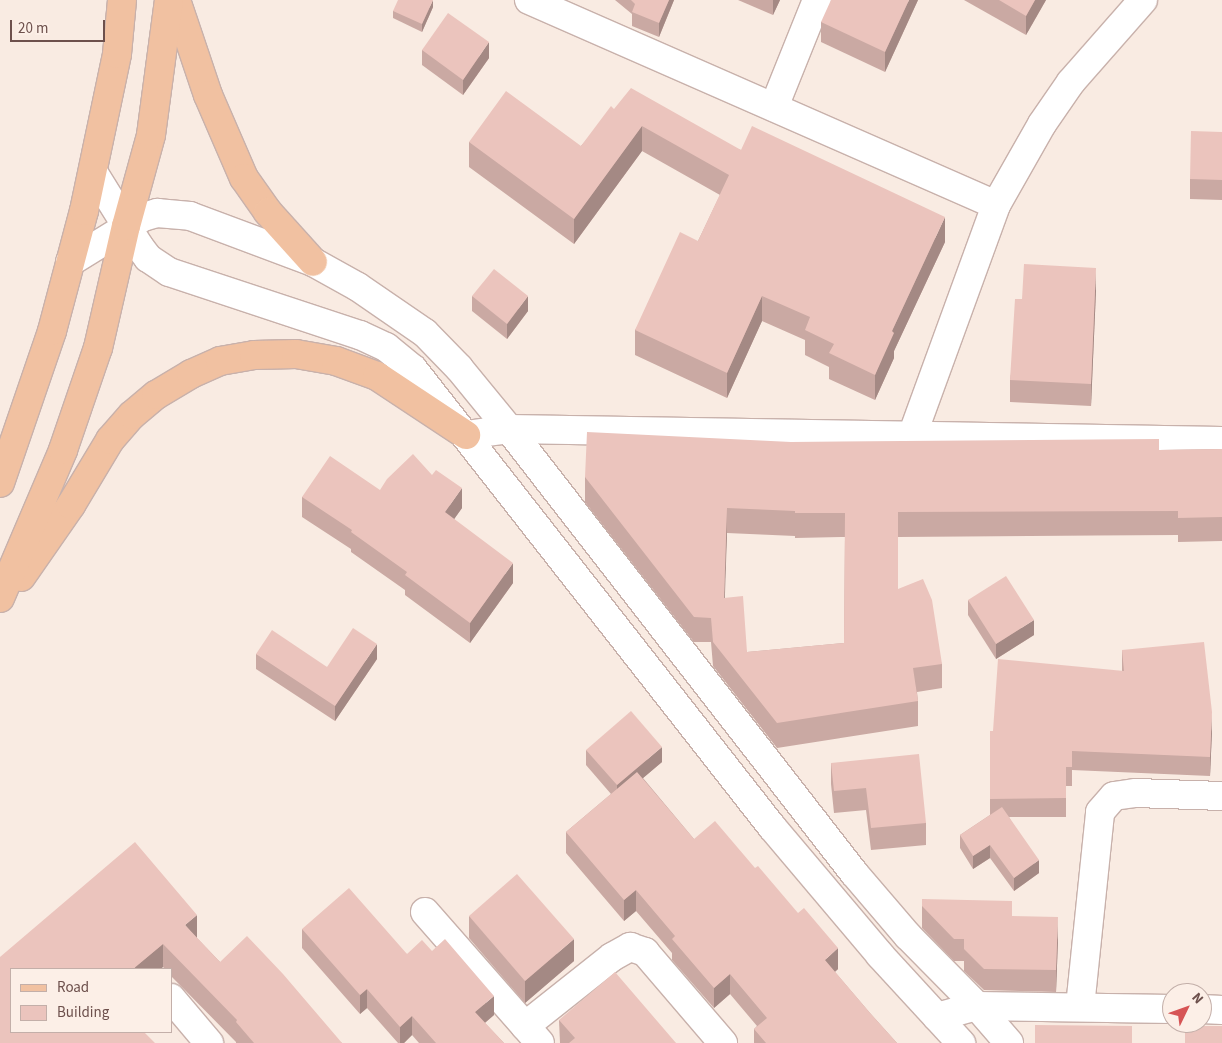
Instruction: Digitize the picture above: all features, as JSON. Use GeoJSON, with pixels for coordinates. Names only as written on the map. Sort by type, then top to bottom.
{"type":"FeatureCollection","features":[{"type":"Feature","properties":{"kind":"main road"},"geometry":{"type":"LineString","coordinates":[[0,483],[52,331],[93,172],[117,54],[122,0]]}},
{"type":"Feature","properties":{"kind":"main road"},"geometry":{"type":"LineString","coordinates":[[0,598],[66,441],[98,348],[126,226],[152,135],[169,0]]}},
{"type":"Feature","properties":{"kind":"main road"},"geometry":{"type":"LineString","coordinates":[[176,0],[208,95],[244,178],[274,220],[313,262]]}},
{"type":"Feature","properties":{"kind":"main road"},"geometry":{"type":"LineString","coordinates":[[0,607],[71,505],[110,440],[132,415],[156,395],[191,374],[220,361],[254,354],[296,354],[336,361],[377,376],[466,435]]}},
{"type":"Feature","properties":{"kind":"street"},"geometry":{"type":"LineString","coordinates":[[774,107],[817,0]]}},
{"type":"Feature","properties":{"kind":"street"},"geometry":{"type":"LineString","coordinates":[[912,436],[996,204],[1042,124],[1071,82],[1143,0]]}},
{"type":"Feature","properties":{"kind":"street"},"geometry":{"type":"LineString","coordinates":[[537,2],[996,204]]}},
{"type":"Feature","properties":{"kind":"street"},"geometry":{"type":"LineString","coordinates":[[93,172],[148,258],[169,272],[360,335],[386,347],[413,369],[772,826],[880,955],[961,1043]]}},
{"type":"Feature","properties":{"kind":"street"},"geometry":{"type":"LineString","coordinates":[[70,262],[143,216],[157,213],[190,216],[313,262],[358,287],[426,333],[459,368],[509,429],[854,873],[908,936],[977,1006],[1009,1043]]}},
{"type":"Feature","properties":{"kind":"street"},"geometry":{"type":"LineString","coordinates":[[466,435],[509,429],[1222,441]]}},
{"type":"Feature","properties":{"kind":"street"},"geometry":{"type":"LineString","coordinates":[[1080,1007],[1100,812],[1114,796],[1136,793],[1222,796]]}},
{"type":"Feature","properties":{"kind":"street"},"geometry":{"type":"LineString","coordinates":[[425,912],[532,1034],[612,956],[630,947],[645,952],[723,1043]]}},
{"type":"Feature","properties":{"kind":"street"},"geometry":{"type":"LineString","coordinates":[[172,999],[209,1043]]}},
{"type":"Feature","properties":{"kind":"street"},"geometry":{"type":"LineString","coordinates":[[937,1017],[977,1006],[1162,1009]]}},
{"type":"Feature","properties":{"kind":"building"},"geometry":{"type":"Polygon","coordinates":[[[398,0],[433,0],[422,24],[393,11],[398,0]]]}},
{"type":"Feature","properties":{"kind":"building"},"geometry":{"type":"Polygon","coordinates":[[[631,0],[669,0],[659,23],[632,12],[635,4],[631,0]]]}},
{"type":"Feature","properties":{"kind":"building"},"geometry":{"type":"Polygon","coordinates":[[[831,0],[909,0],[885,52],[821,22],[831,0]]]}},
{"type":"Feature","properties":{"kind":"building"},"geometry":{"type":"Polygon","coordinates":[[[999,0],[1035,0],[1026,16],[999,0]]]}},
{"type":"Feature","properties":{"kind":"building"},"geometry":{"type":"Polygon","coordinates":[[[448,13],[489,42],[463,80],[422,50],[448,13]]]}},
{"type":"Feature","properties":{"kind":"building"},"geometry":{"type":"Polygon","coordinates":[[[631,88],[741,150],[752,126],[945,217],[892,331],[894,333],[875,375],[829,353],[834,344],[805,330],[810,317],[762,296],[727,373],[635,330],[680,232],[698,241],[729,175],[642,126],[574,219],[469,142],[506,91],[581,146],[611,106],[614,109],[631,88]]]}},
{"type":"Feature","properties":{"kind":"building"},"geometry":{"type":"Polygon","coordinates":[[[1191,131],[1222,132],[1222,180],[1190,179],[1191,131]]]}},
{"type":"Feature","properties":{"kind":"building"},"geometry":{"type":"Polygon","coordinates":[[[1024,264],[1096,268],[1091,384],[1010,380],[1015,299],[1022,299],[1024,264]]]}},
{"type":"Feature","properties":{"kind":"building"},"geometry":{"type":"Polygon","coordinates":[[[494,269],[528,296],[507,324],[472,296],[494,269]]]}},
{"type":"Feature","properties":{"kind":"building"},"geometry":{"type":"Polygon","coordinates":[[[587,432],[791,442],[1159,439],[1159,450],[1222,449],[1222,517],[1178,518],[1178,511],[898,512],[898,589],[923,579],[932,600],[942,664],[913,668],[918,701],[777,723],[713,642],[711,618],[694,617],[585,477],[587,432]],[[727,508],[724,598],[743,596],[747,652],[844,643],[845,513],[795,513],[795,511],[727,508]]]}},
{"type":"Feature","properties":{"kind":"building"},"geometry":{"type":"Polygon","coordinates":[[[413,454],[432,475],[436,470],[462,488],[445,512],[513,563],[470,623],[405,575],[407,572],[351,532],[352,530],[302,497],[330,456],[380,490],[387,479],[413,454]]]}},
{"type":"Feature","properties":{"kind":"building"},"geometry":{"type":"Polygon","coordinates":[[[1006,576],[1034,620],[996,644],[968,600],[1006,576]]]}},
{"type":"Feature","properties":{"kind":"building"},"geometry":{"type":"Polygon","coordinates":[[[353,628],[377,644],[335,706],[256,654],[272,630],[327,667],[353,628]]]}},
{"type":"Feature","properties":{"kind":"building"},"geometry":{"type":"Polygon","coordinates":[[[1204,642],[1212,712],[1210,757],[1072,751],[1072,767],[1066,767],[1066,798],[990,799],[990,731],[993,731],[998,659],[1124,671],[1122,650],[1204,642]]]}},
{"type":"Feature","properties":{"kind":"building"},"geometry":{"type":"Polygon","coordinates":[[[631,711],[662,747],[617,785],[586,750],[631,711]]]}},
{"type":"Feature","properties":{"kind":"building"},"geometry":{"type":"Polygon","coordinates":[[[919,754],[926,823],[871,828],[866,788],[834,791],[831,763],[919,754]]]}},
{"type":"Feature","properties":{"kind":"building"},"geometry":{"type":"Polygon","coordinates":[[[637,772],[694,839],[715,821],[755,868],[758,866],[798,913],[804,908],[838,948],[825,960],[897,1043],[766,1043],[754,1029],[767,1018],[730,974],[714,988],[672,939],[675,936],[636,890],[624,900],[566,832],[637,772]]]}},
{"type":"Feature","properties":{"kind":"building"},"geometry":{"type":"Polygon","coordinates":[[[1002,807],[1039,860],[1014,878],[990,845],[973,856],[960,835],[1002,807]]]}},
{"type":"Feature","properties":{"kind":"building"},"geometry":{"type":"Polygon","coordinates":[[[135,842],[197,915],[185,925],[220,962],[247,936],[283,974],[342,1043],[254,1043],[236,1022],[237,1020],[163,944],[134,968],[10,968],[10,1033],[145,1033],[155,1043],[0,1043],[0,957],[135,842]]]}},
{"type":"Feature","properties":{"kind":"building"},"geometry":{"type":"Polygon","coordinates":[[[517,874],[574,939],[525,981],[469,916],[517,874]]]}},
{"type":"Feature","properties":{"kind":"building"},"geometry":{"type":"Polygon","coordinates":[[[349,888],[407,954],[422,940],[432,951],[445,939],[494,996],[475,1012],[504,1043],[436,1043],[412,1016],[400,1027],[367,989],[360,995],[302,929],[349,888]]]}},
{"type":"Feature","properties":{"kind":"building"},"geometry":{"type":"Polygon","coordinates":[[[922,899],[1012,901],[1012,916],[1058,917],[1056,970],[984,969],[964,949],[964,939],[954,939],[922,906],[922,899]]]}},
{"type":"Feature","properties":{"kind":"building"},"geometry":{"type":"Polygon","coordinates":[[[615,972],[676,1043],[569,1043],[575,1038],[559,1020],[615,972]]]}},
{"type":"Feature","properties":{"kind":"building"},"geometry":{"type":"Polygon","coordinates":[[[1035,1025],[1132,1026],[1132,1043],[1035,1043],[1035,1025]]]}},
{"type":"Feature","properties":{"kind":"building"},"geometry":{"type":"Polygon","coordinates":[[[1212,1026],[1222,1026],[1222,1043],[1185,1043],[1185,1033],[1212,1033],[1212,1026]]]}}]}
